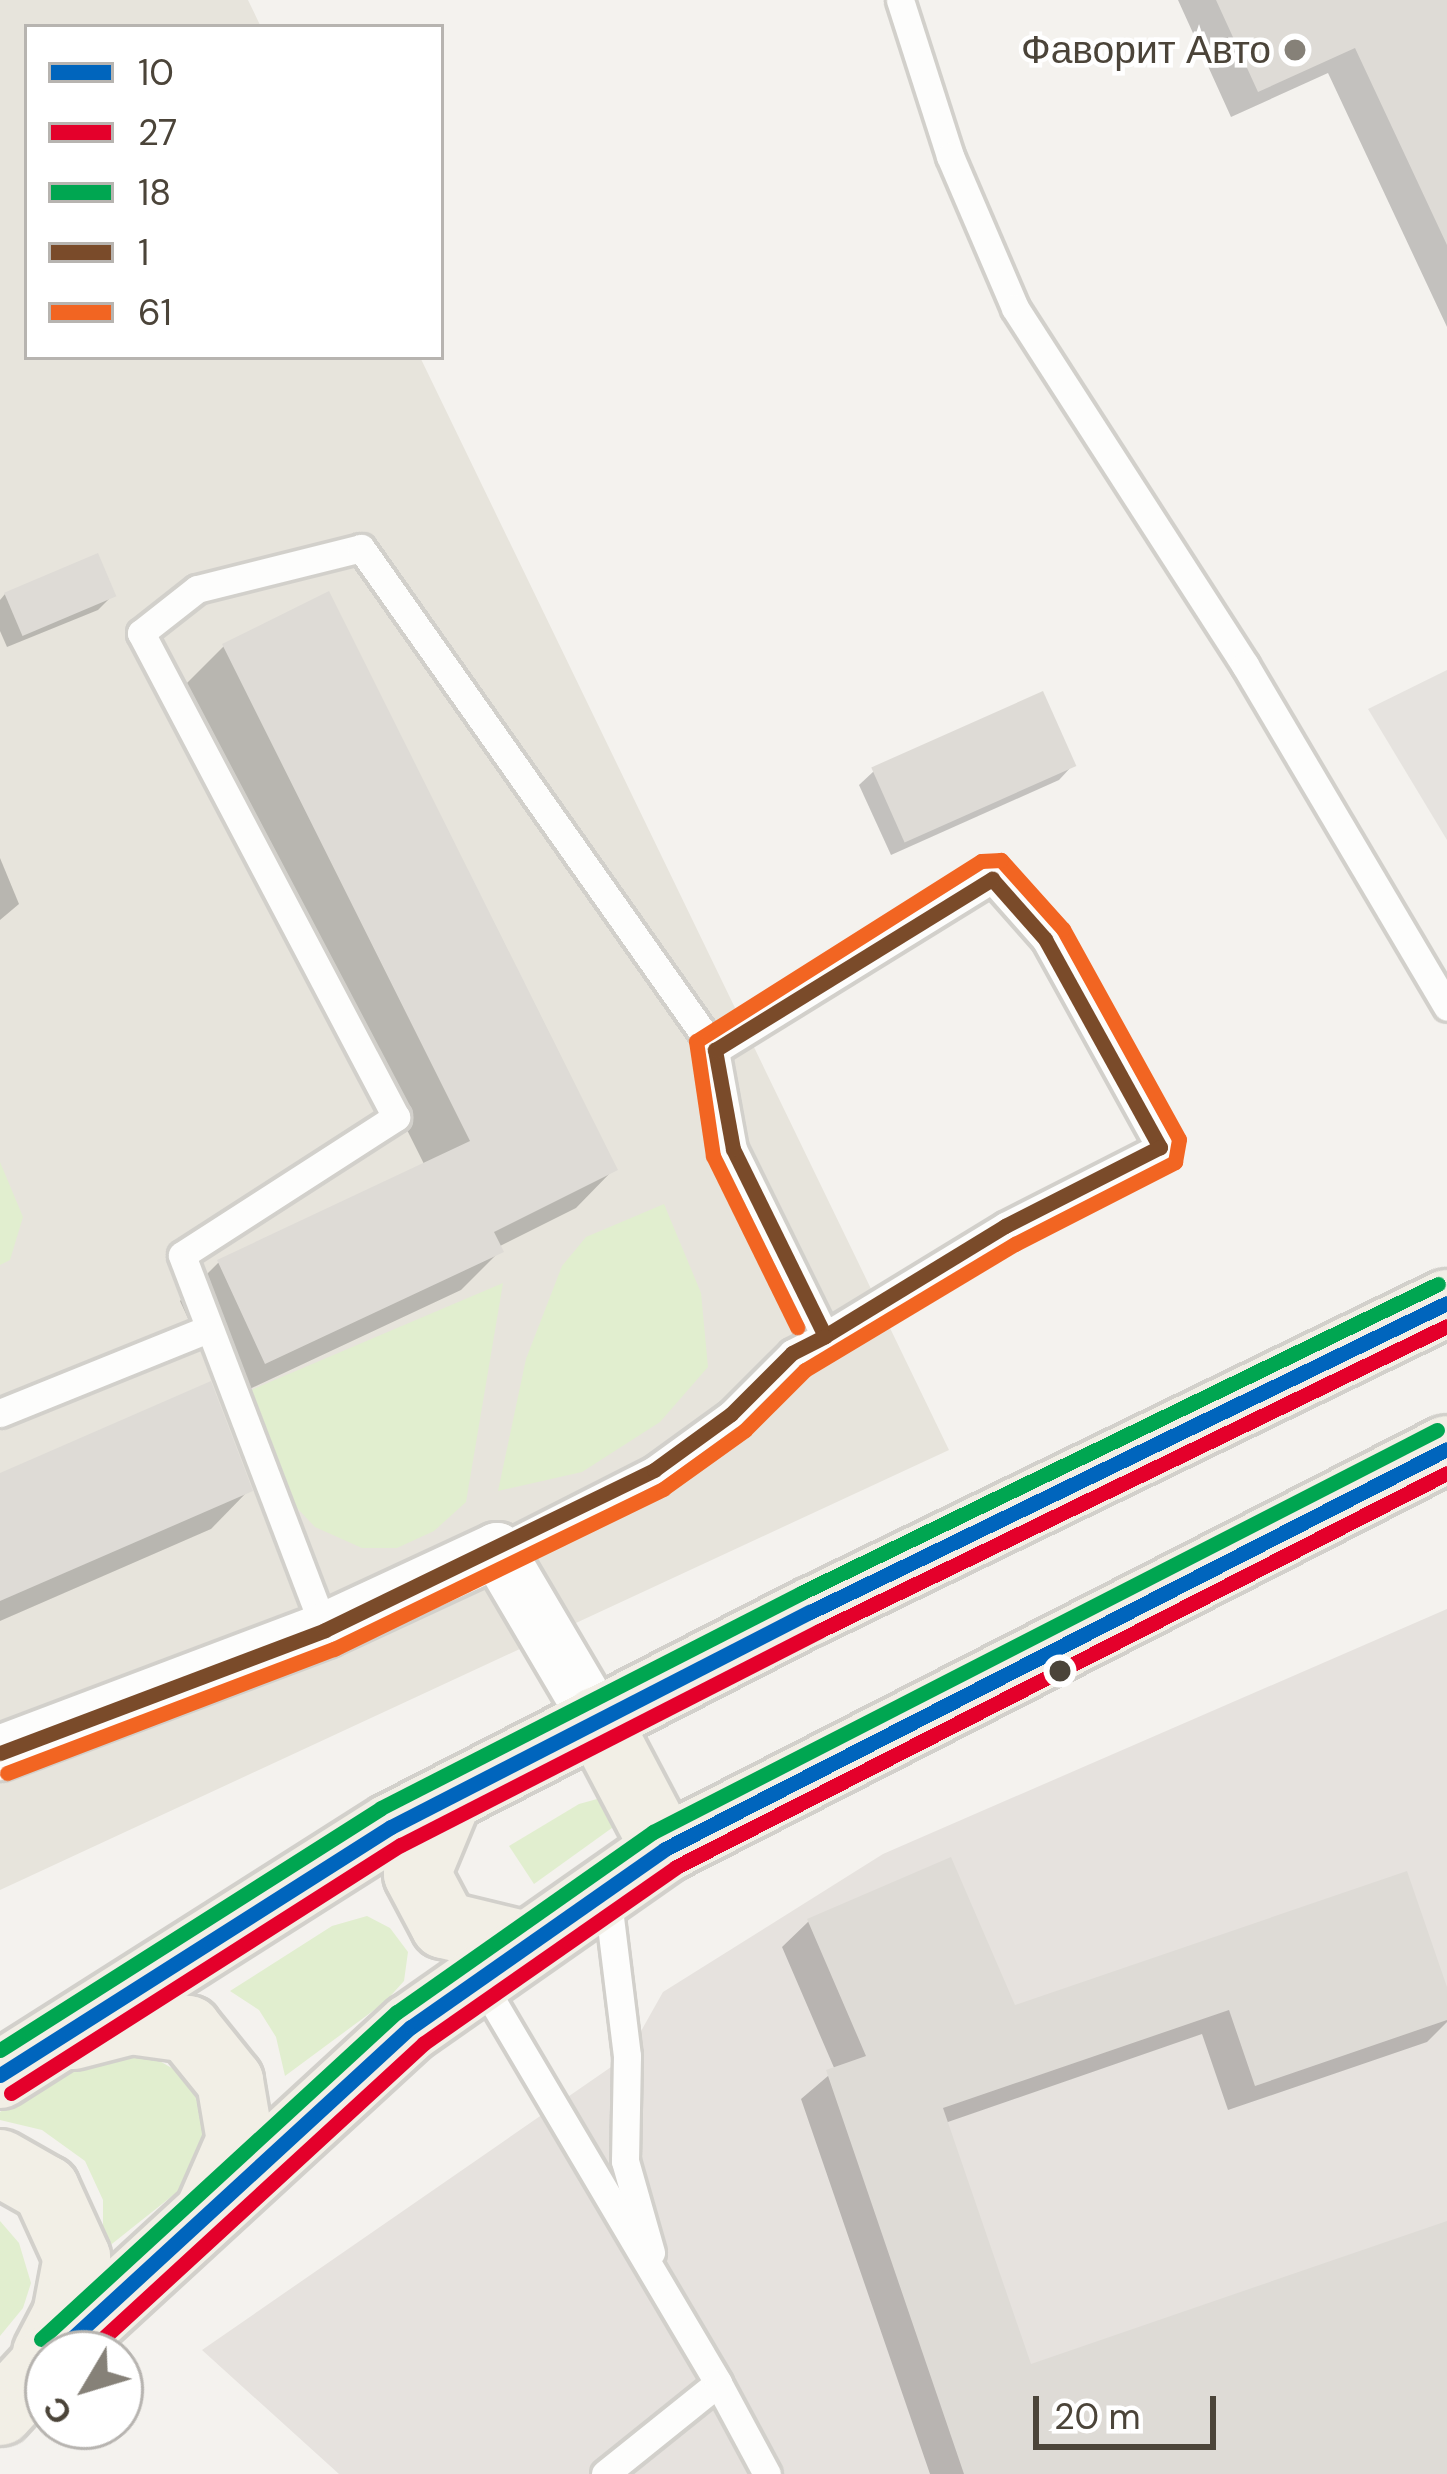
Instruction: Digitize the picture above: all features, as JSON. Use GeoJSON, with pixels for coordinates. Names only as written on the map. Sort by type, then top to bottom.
{"type":"FeatureCollection","features":[{"type":"Feature","properties":{"kind":"main road"},"geometry":{"type":"LineString","coordinates":[[82,2330],[411,2027],[451,1891],[596,1720],[1447,1303]]}},
{"type":"Feature","properties":{"kind":"main road"},"geometry":{"type":"LineString","coordinates":[[21,2060],[451,1891],[607,1890],[665,1849],[1178,1582],[1447,1449]]}},
{"type":"Feature","properties":{"kind":"main road"},"geometry":{"type":"LineString","coordinates":[[596,1720],[665,1849]]}},
{"type":"Feature","properties":{"kind":"main road"},"geometry":{"type":"LineString","coordinates":[[21,2060],[130,2021],[188,2029],[230,2080],[240,2140],[209,2210]]}},
{"type":"Feature","properties":{"kind":"main road"},"geometry":{"type":"LineString","coordinates":[[0,2163],[46,2189],[76,2258],[66,2315],[58,2330]]}},
{"type":"Feature","properties":{"kind":"street"},"geometry":{"type":"LineString","coordinates":[[0,1753],[325,1630],[497,1550],[596,1720]]}},
{"type":"Feature","properties":{"kind":"lane"},"geometry":{"type":"LineString","coordinates":[[900,0],[950,156],[1015,308],[1245,665],[1447,1006]]}},
{"type":"Feature","properties":{"kind":"lane"},"geometry":{"type":"LineString","coordinates":[[325,1630],[182,1255],[396,1117],[141,633],[197,589],[361,548],[715,1050],[733,1149],[825,1336]]}},
{"type":"Feature","properties":{"kind":"lane"},"geometry":{"type":"LineString","coordinates":[[497,1550],[654,1470],[731,1414],[792,1353],[1006,1226],[1160,1147],[1045,938],[992,879],[715,1050]]}},
{"type":"Feature","properties":{"kind":"lane"},"geometry":{"type":"LineString","coordinates":[[0,1413],[208,1329]]}},
{"type":"Feature","properties":{"kind":"lane"},"geometry":{"type":"LineString","coordinates":[[607,1890],[627,2056],[626,2162],[662,2291]]}},
{"type":"Feature","properties":{"kind":"lane"},"geometry":{"type":"LineString","coordinates":[[451,1891],[662,2291],[767,2474]]}},
{"type":"Feature","properties":{"kind":"lane"},"geometry":{"type":"LineString","coordinates":[[604,2474],[718,2383]]}},
{"type":"Feature","properties":{"kind":"shaded area"},"geometry":{"type":"Polygon","coordinates":[[[0,0],[248,0],[260,24],[24,24],[24,360],[421,360],[949,1450],[0,1890],[0,0]]]}},
{"type":"Feature","properties":{"kind":"shaded area"},"geometry":{"type":"Polygon","coordinates":[[[1447,670],[1447,840],[1368,709],[1447,670]]]}},
{"type":"Feature","properties":{"kind":"shaded area"},"geometry":{"type":"Polygon","coordinates":[[[1447,1609],[1447,2474],[339,2474],[202,2350],[627,2056],[663,1992],[883,1854],[1447,1609]]]}},
{"type":"Feature","properties":{"kind":"green space"},"geometry":{"type":"Polygon","coordinates":[[[0,1162],[23,1217],[10,1260],[0,1265],[0,1162]]]}},
{"type":"Feature","properties":{"kind":"green space"},"geometry":{"type":"Polygon","coordinates":[[[664,1204],[701,1293],[708,1367],[660,1422],[582,1472],[498,1491],[526,1359],[562,1266],[586,1237],[664,1204]]]}},
{"type":"Feature","properties":{"kind":"green space"},"geometry":{"type":"Polygon","coordinates":[[[503,1283],[466,1502],[434,1531],[397,1548],[362,1548],[315,1527],[279,1489],[244,1393],[503,1283]]]}},
{"type":"Feature","properties":{"kind":"green space"},"geometry":{"type":"Polygon","coordinates":[[[608,1796],[623,1820],[534,1884],[509,1846],[579,1804],[608,1796]]]}},
{"type":"Feature","properties":{"kind":"green space"},"geometry":{"type":"Polygon","coordinates":[[[367,1916],[390,1928],[408,1952],[404,1981],[385,2002],[285,2076],[276,2037],[259,2010],[230,1991],[332,1926],[367,1916]]]}},
{"type":"Feature","properties":{"kind":"green space"},"geometry":{"type":"Polygon","coordinates":[[[137,2048],[189,2078],[205,2124],[201,2173],[103,2251],[103,2200],[85,2161],[42,2130],[0,2120],[0,2112],[83,2056],[137,2048]]]}},
{"type":"Feature","properties":{"kind":"green space"},"geometry":{"type":"Polygon","coordinates":[[[0,2221],[19,2243],[31,2283],[23,2308],[0,2336],[0,2221]]]}},
{"type":"Feature","properties":{"kind":"building"},"geometry":{"type":"Polygon","coordinates":[[[1216,0],[1447,0],[1447,245],[1355,48],[1258,92],[1216,0]]]}},
{"type":"Feature","properties":{"kind":"building"},"geometry":{"type":"Polygon","coordinates":[[[98,553],[116,596],[22,636],[4,593],[98,553]]]}},
{"type":"Feature","properties":{"kind":"building"},"geometry":{"type":"Polygon","coordinates":[[[329,591],[618,1170],[494,1232],[504,1252],[265,1364],[217,1260],[470,1141],[222,644],[329,591]]]}},
{"type":"Feature","properties":{"kind":"building"},"geometry":{"type":"Polygon","coordinates":[[[1043,691],[1076,766],[905,842],[871,767],[1043,691]]]}},
{"type":"Feature","properties":{"kind":"building"},"geometry":{"type":"Polygon","coordinates":[[[211,1381],[253,1491],[0,1601],[0,1473],[211,1381]]]}},
{"type":"Feature","properties":{"kind":"building"},"geometry":{"type":"Polygon","coordinates":[[[951,1857],[1015,2005],[1407,1871],[1447,1987],[1447,2020],[1255,2086],[1229,2010],[943,2108],[1031,2364],[1447,2221],[1447,2474],[964,2474],[826,2070],[866,2056],[807,1919],[951,1857]]]}},
{"type":"Feature","properties":{"kind":"transit line","name":"61"},"geometry":{"type":"LineString","coordinates":[[7,1773],[334,1649],[663,1489],[745,1430],[805,1370],[1015,1244],[1175,1162],[1179,1139],[1063,929],[1001,860],[981,861],[696,1041],[713,1156],[797,1327]]}},
{"type":"Feature","properties":{"kind":"transit line","name":"1"},"geometry":{"type":"LineString","coordinates":[[992,879],[1045,939],[1160,1147],[1005,1226],[825,1336],[733,1149],[715,1050],[992,879]]}},
{"type":"Feature","properties":{"kind":"transit line","name":"18"},"geometry":{"type":"LineString","coordinates":[[0,2050],[381,1808],[801,1593],[1438,1284]]}},
{"type":"Feature","properties":{"kind":"transit line","name":"10"},"geometry":{"type":"LineString","coordinates":[[0,2075],[391,1827],[810,1612],[1447,1303]]}},
{"type":"Feature","properties":{"kind":"transit line","name":"27"},"geometry":{"type":"LineString","coordinates":[[11,2093],[401,1845],[819,1631],[1447,1326]]}},
{"type":"Feature","properties":{"kind":"transit line","name":"1"},"geometry":{"type":"LineString","coordinates":[[0,1753],[325,1630],[654,1470],[731,1414],[792,1353],[825,1336]]}},
{"type":"Feature","properties":{"kind":"transit line","name":"18"},"geometry":{"type":"LineString","coordinates":[[51,2330],[397,2012],[653,1832],[1437,1430]]}},
{"type":"Feature","properties":{"kind":"transit line","name":"10"},"geometry":{"type":"LineString","coordinates":[[81,2330],[411,2027],[665,1849],[1447,1449]]}},
{"type":"Feature","properties":{"kind":"transit line","name":"27"},"geometry":{"type":"LineString","coordinates":[[112,2330],[424,2043],[676,1867],[1447,1473]]}},
{"type":"Feature","properties":{"kind":"place","name":"Фаворит Авто"},"geometry":{"type":"Point","coordinates":[1295,50]}}]}
